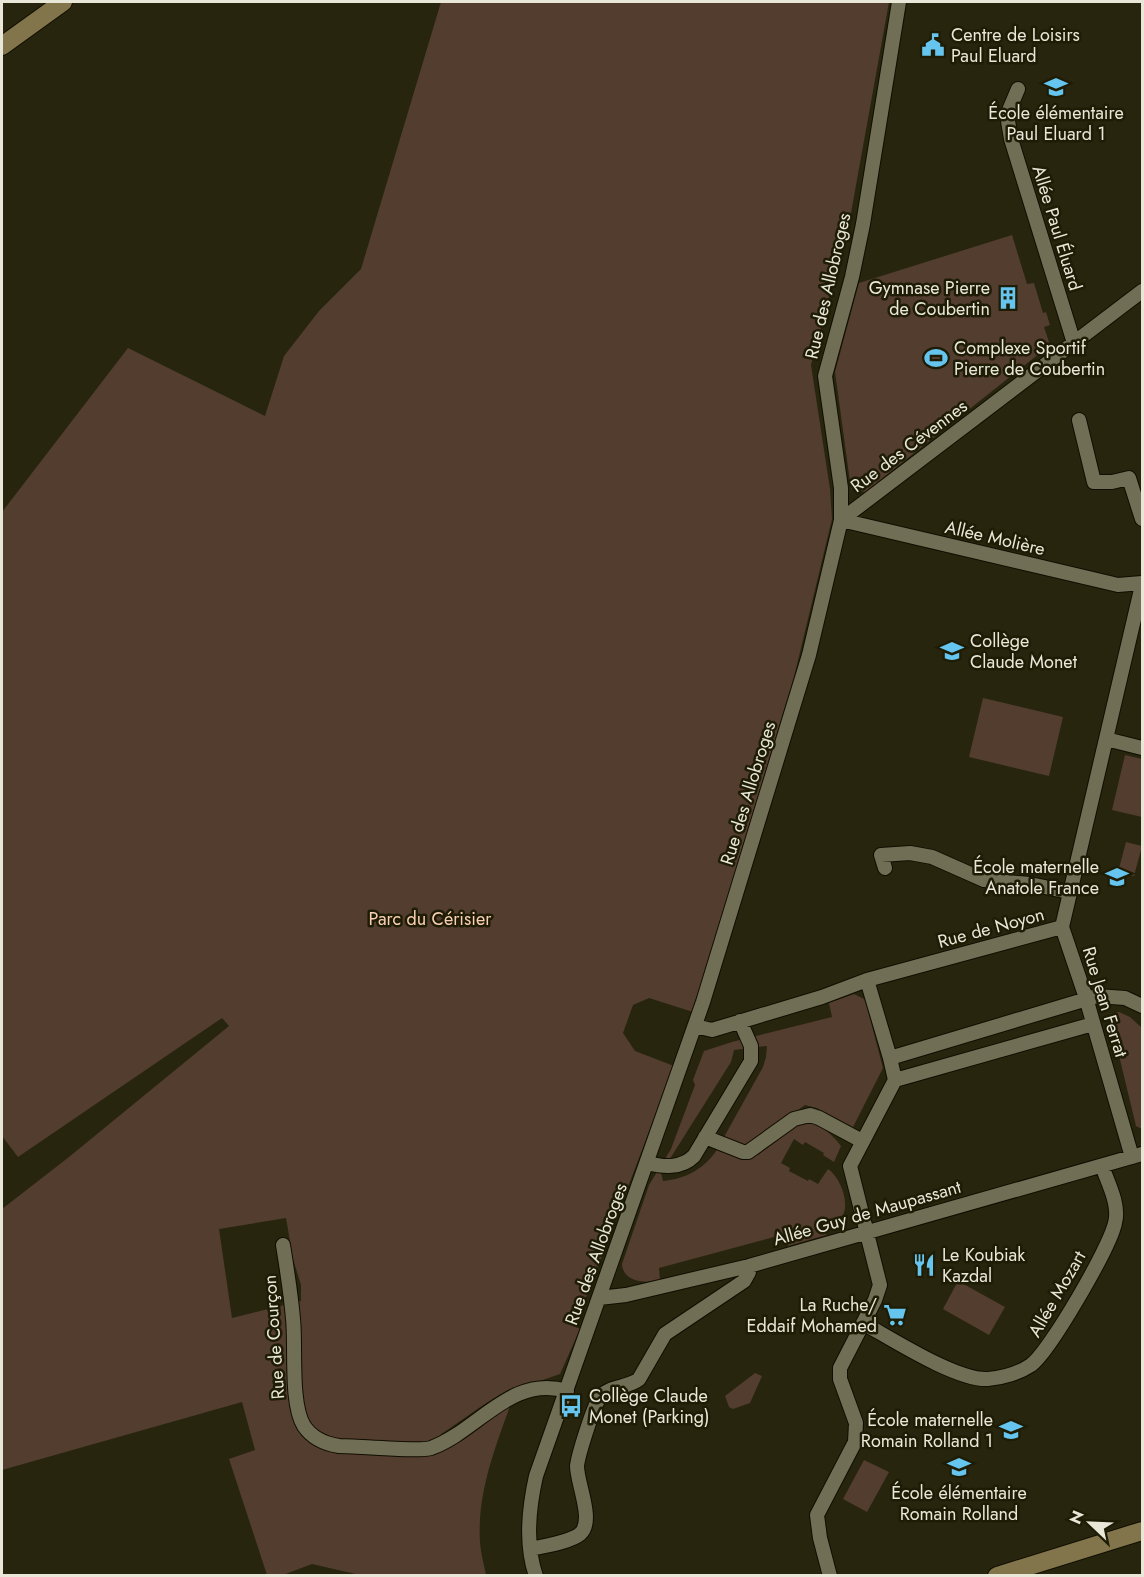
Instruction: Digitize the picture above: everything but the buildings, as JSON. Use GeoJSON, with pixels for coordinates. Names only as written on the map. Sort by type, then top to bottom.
{"type":"FeatureCollection","features":[{"type":"Feature","properties":{"kind":"main road"},"geometry":{"type":"LineString","coordinates":[[2,46],[53,5]]}},
{"type":"Feature","properties":{"kind":"main road"},"geometry":{"type":"LineString","coordinates":[[997,1575],[1143,1531]]}},
{"type":"Feature","properties":{"kind":"street","name":"Rue des Allobroges"},"geometry":{"type":"LineString","coordinates":[[536,1575],[531,1549],[530,1525],[533,1489],[695,1026],[800,685],[841,520],[841,488],[825,376],[852,277],[863,224],[899,2]]}},
{"type":"Feature","properties":{"kind":"street","name":"Allée Paul Éluard"},"geometry":{"type":"LineString","coordinates":[[1018,89],[1007,115],[1011,139],[1074,343]]}},
{"type":"Feature","properties":{"kind":"street","name":"Rue des Cévennes"},"geometry":{"type":"LineString","coordinates":[[841,520],[1143,291]]}},
{"type":"Feature","properties":{"kind":"street"},"geometry":{"type":"LineString","coordinates":[[1079,420],[1094,482],[1112,482],[1129,478],[1143,519]]}},
{"type":"Feature","properties":{"kind":"street","name":"Allée Molière"},"geometry":{"type":"LineString","coordinates":[[841,520],[1118,585],[1143,584]]}},
{"type":"Feature","properties":{"kind":"street","name":"Rue de Noyon"},"geometry":{"type":"LineString","coordinates":[[695,1026],[712,1030],[867,980],[1062,927],[1143,584]]}},
{"type":"Feature","properties":{"kind":"street"},"geometry":{"type":"LineString","coordinates":[[1106,739],[1143,748]]}},
{"type":"Feature","properties":{"kind":"street"},"geometry":{"type":"LineString","coordinates":[[885,868],[880,855],[910,853],[932,857],[984,880],[1030,884],[1070,892]]}},
{"type":"Feature","properties":{"kind":"street","name":"Rue Jean Ferrat"},"geometry":{"type":"LineString","coordinates":[[1062,927],[1137,1156]]}},
{"type":"Feature","properties":{"kind":"street"},"geometry":{"type":"LineString","coordinates":[[830,1575],[820,1538],[817,1515],[855,1443],[856,1423],[840,1379],[840,1368],[875,1300],[880,1285],[850,1166],[895,1080],[867,980]]}},
{"type":"Feature","properties":{"kind":"street"},"geometry":{"type":"LineString","coordinates":[[890,1058],[1086,998],[1113,996],[1132,1000],[1143,1006]]}},
{"type":"Feature","properties":{"kind":"street"},"geometry":{"type":"LineString","coordinates":[[647,1163],[660,1167],[677,1166],[689,1161],[705,1137],[751,1061],[751,1046],[740,1021]]}},
{"type":"Feature","properties":{"kind":"street"},"geometry":{"type":"LineString","coordinates":[[895,1080],[1093,1024]]}},
{"type":"Feature","properties":{"kind":"street"},"geometry":{"type":"LineString","coordinates":[[980,1030],[986,1054]]}},
{"type":"Feature","properties":{"kind":"street"},"geometry":{"type":"LineString","coordinates":[[705,1137],[748,1152],[794,1119],[810,1115],[862,1141]]}},
{"type":"Feature","properties":{"kind":"street","name":"Allée Guy de Maupassant"},"geometry":{"type":"LineString","coordinates":[[599,1298],[626,1295],[749,1266],[1137,1156]]}},
{"type":"Feature","properties":{"kind":"street","name":"Allée Mozart"},"geometry":{"type":"LineString","coordinates":[[863,1323],[958,1374],[986,1379],[1013,1373],[1030,1366],[1049,1345],[1108,1243],[1116,1222],[1115,1204],[1102,1166]]}},
{"type":"Feature","properties":{"kind":"street","name":"Rue de Courçon"},"geometry":{"type":"LineString","coordinates":[[283,1245],[293,1321],[297,1405],[304,1425],[319,1439],[339,1446],[429,1449],[447,1440],[507,1397],[542,1387],[567,1391]]}},
{"type":"Feature","properties":{"kind":"street"},"geometry":{"type":"LineString","coordinates":[[531,1549],[574,1537],[581,1533],[585,1525],[586,1515],[577,1468],[582,1447],[601,1396],[633,1384],[639,1379],[664,1334],[744,1281],[749,1272],[749,1266]]}},
{"type":"Feature","properties":{"kind":"green space","name":"Parc du Cérisier"},"geometry":{"type":"Polygon","coordinates":[[[441,2],[889,2],[851,213],[811,365],[830,489],[832,519],[794,677],[693,1012],[649,998],[633,1005],[623,1033],[635,1051],[674,1066],[575,1326],[580,1329],[560,1374],[514,1390],[514,1387],[495,1398],[441,1434],[435,1453],[457,1442],[487,1417],[510,1406],[488,1473],[481,1507],[480,1543],[486,1575],[360,1575],[312,1564],[283,1575],[267,1575],[229,1459],[255,1450],[242,1402],[2,1470],[2,1209],[229,1026],[222,1018],[18,1157],[2,1136],[2,512],[128,348],[265,416],[284,356],[319,311],[361,269],[441,2]],[[286,1218],[219,1229],[232,1318],[301,1301],[301,1285],[293,1259],[286,1218]]]}},
{"type":"Feature","properties":{"kind":"green space","name":"Complexe Sportif Pierre de Coubertin"},"geometry":{"type":"Polygon","coordinates":[[[1012,235],[1027,284],[1034,283],[1043,313],[1046,312],[1050,325],[1044,327],[1050,345],[865,492],[851,489],[835,372],[859,283],[1012,235]]]}},
{"type":"Feature","properties":{"kind":"green space"},"geometry":{"type":"Polygon","coordinates":[[[983,698],[1063,717],[1049,776],[969,757],[983,698]]]}},
{"type":"Feature","properties":{"kind":"green space"},"geometry":{"type":"Polygon","coordinates":[[[1125,755],[1142,759],[1142,817],[1112,810],[1125,755]]]}},
{"type":"Feature","properties":{"kind":"green space"},"geometry":{"type":"Polygon","coordinates":[[[1126,842],[1142,846],[1134,876],[1118,872],[1126,842]]]}},
{"type":"Feature","properties":{"kind":"green space"},"geometry":{"type":"Polygon","coordinates":[[[854,994],[864,999],[866,1003],[883,1068],[853,1127],[817,1108],[805,1105],[757,1140],[745,1145],[724,1137],[763,1067],[767,1046],[734,1050],[731,1062],[661,1173],[663,1181],[687,1175],[708,1161],[718,1148],[739,1158],[758,1155],[803,1121],[809,1122],[824,1129],[841,1146],[834,1162],[805,1142],[803,1145],[794,1139],[781,1163],[790,1168],[789,1171],[818,1184],[828,1169],[832,1172],[844,1196],[843,1215],[828,1222],[826,1235],[788,1246],[785,1234],[659,1268],[660,1280],[648,1282],[626,1275],[622,1264],[649,1185],[671,1149],[695,1085],[693,1080],[704,1051],[832,1017],[829,1003],[854,994]]]}},
{"type":"Feature","properties":{"kind":"green space"},"geometry":{"type":"Polygon","coordinates":[[[1119,1012],[1130,1017],[1142,1028],[1142,1129],[1136,1126],[1109,1014],[1119,1012]]]}},
{"type":"Feature","properties":{"kind":"green space"},"geometry":{"type":"Polygon","coordinates":[[[958,1281],[1005,1307],[989,1335],[943,1309],[958,1281]]]}},
{"type":"Feature","properties":{"kind":"green space"},"geometry":{"type":"Polygon","coordinates":[[[755,1373],[762,1376],[750,1403],[733,1409],[729,1407],[725,1396],[755,1373]]]}},
{"type":"Feature","properties":{"kind":"green space"},"geometry":{"type":"Polygon","coordinates":[[[864,1460],[889,1472],[867,1512],[843,1499],[864,1460]]]}},
{"type":"Feature","properties":{"kind":"place","name":"Centre de Loisirs Paul Eluard"},"geometry":{"type":"Point","coordinates":[933,45]}},
{"type":"Feature","properties":{"kind":"place","name":"École élémentaire Paul Eluard 1"},"geometry":{"type":"Point","coordinates":[1056,87]}},
{"type":"Feature","properties":{"kind":"place","name":"Gymnase Pierre de Coubertin"},"geometry":{"type":"Point","coordinates":[1008,298]}},
{"type":"Feature","properties":{"kind":"place","name":"Complexe Sportif Pierre de Coubertin"},"geometry":{"type":"Point","coordinates":[936,358]}},
{"type":"Feature","properties":{"kind":"place","name":"Collège Claude Monet"},"geometry":{"type":"Point","coordinates":[952,651]}},
{"type":"Feature","properties":{"kind":"place","name":"École maternelle Anatole France"},"geometry":{"type":"Point","coordinates":[1117,877]}},
{"type":"Feature","properties":{"kind":"place","name":"Le Koubiak Kazdal"},"geometry":{"type":"Point","coordinates":[924,1265]}},
{"type":"Feature","properties":{"kind":"place","name":"La Ruche/ Eddaif Mohamed"},"geometry":{"type":"Point","coordinates":[895,1315]}},
{"type":"Feature","properties":{"kind":"place","name":"Collège Claude Monet (Parking)"},"geometry":{"type":"Point","coordinates":[571,1406]}},
{"type":"Feature","properties":{"kind":"place","name":"École maternelle Romain Rolland 1"},"geometry":{"type":"Point","coordinates":[1011,1430]}},
{"type":"Feature","properties":{"kind":"place","name":"École élémentaire Romain Rolland"},"geometry":{"type":"Point","coordinates":[959,1467]}}]}
